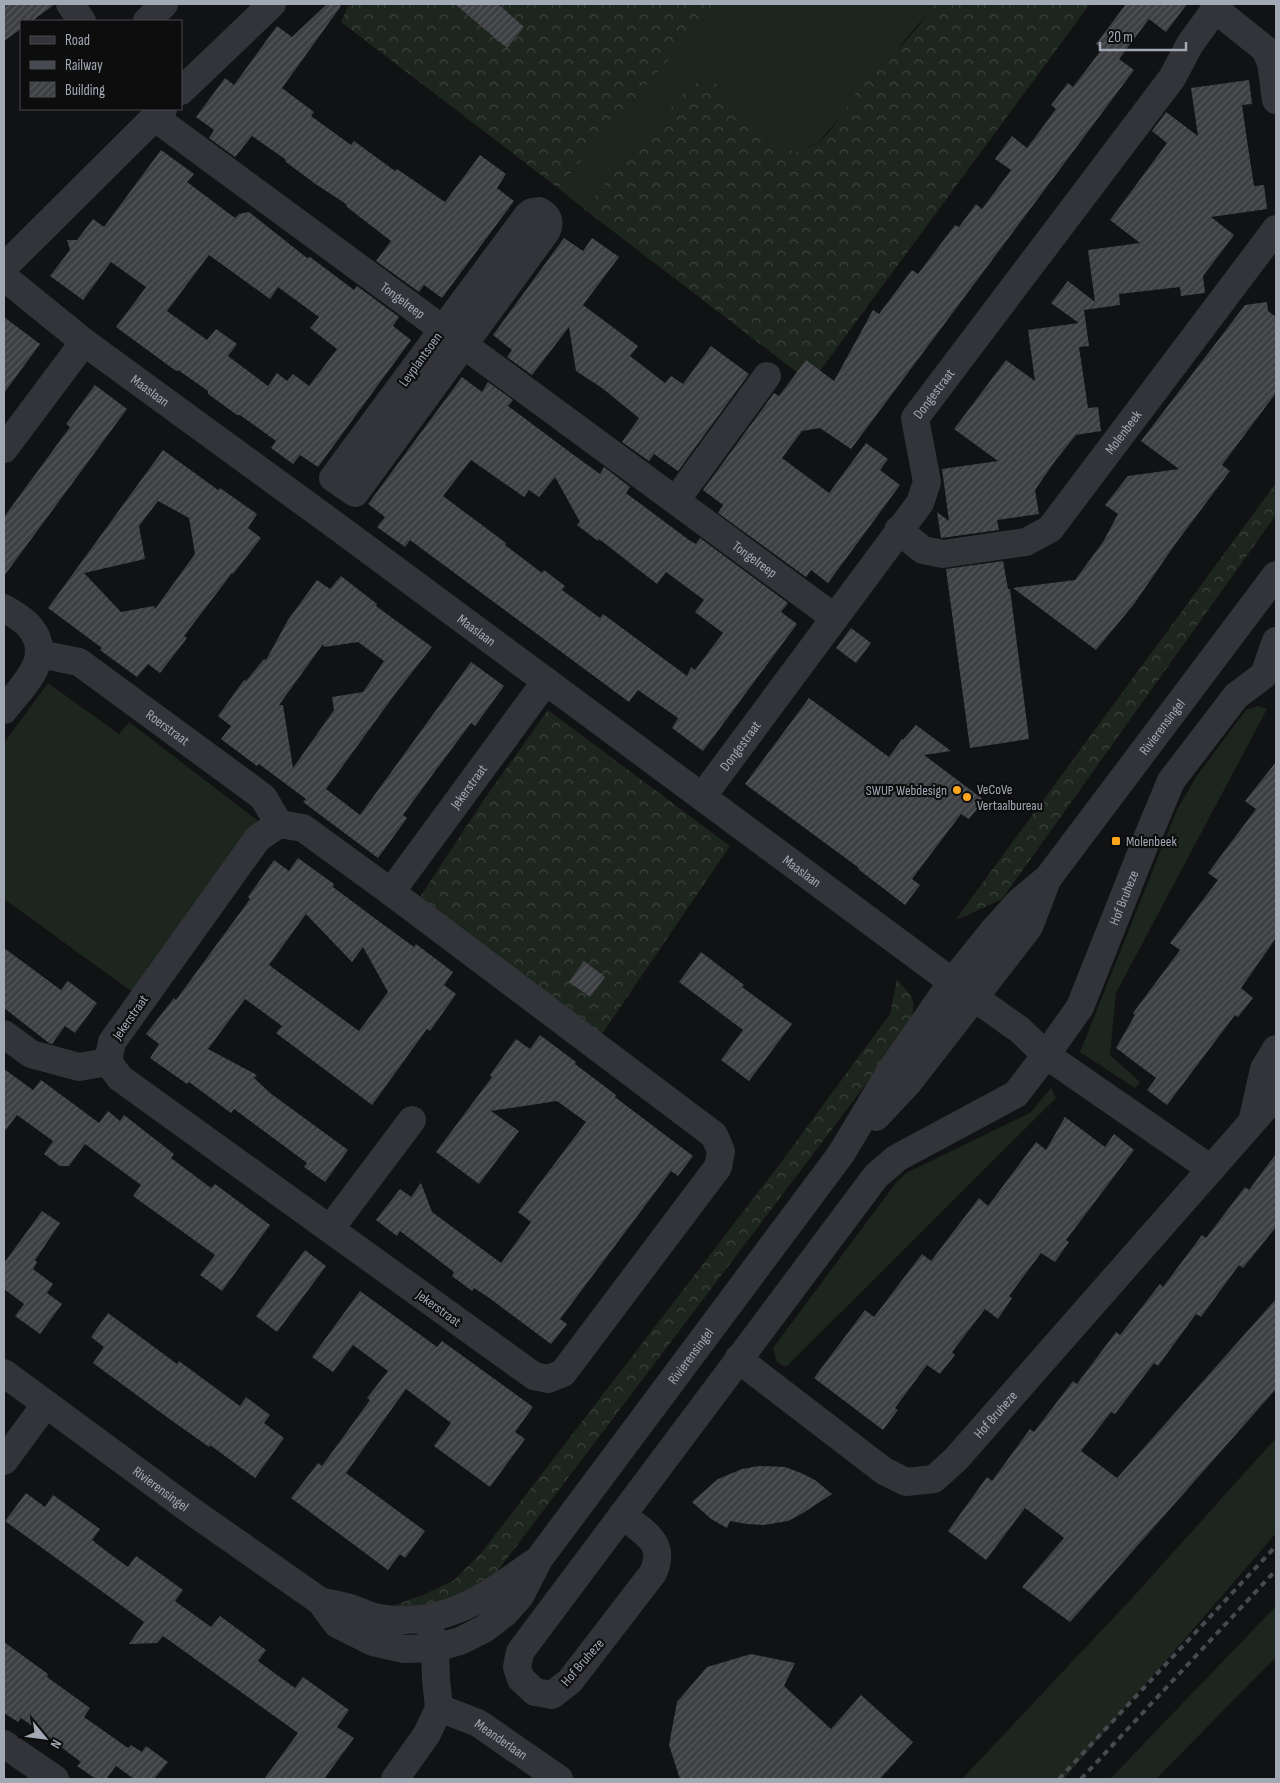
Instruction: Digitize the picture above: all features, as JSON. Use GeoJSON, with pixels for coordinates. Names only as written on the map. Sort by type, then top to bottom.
{"type":"FeatureCollection","features":[{"type":"Feature","properties":{"kind":"street"},"geometry":{"type":"LineString","coordinates":[[70,4],[81,20]]}},
{"type":"Feature","properties":{"kind":"street"},"geometry":{"type":"LineString","coordinates":[[148,20],[164,4]]}},
{"type":"Feature","properties":{"kind":"street"},"geometry":{"type":"LineString","coordinates":[[182,90],[272,4]]}},
{"type":"Feature","properties":{"kind":"street"},"geometry":{"type":"LineString","coordinates":[[1217,6],[1265,49],[1271,62],[1276,100]]}},
{"type":"Feature","properties":{"kind":"street","name":"Dongestraat"},"geometry":{"type":"LineString","coordinates":[[702,797],[898,530],[920,503],[927,482],[915,418],[1172,78],[1190,44],[1217,6]]}},
{"type":"Feature","properties":{"kind":"street","name":"Tongelreep"},"geometry":{"type":"LineString","coordinates":[[4,267],[159,113],[453,337],[835,618]]}},
{"type":"Feature","properties":{"kind":"street","name":"Molenbeek"},"geometry":{"type":"LineString","coordinates":[[898,530],[923,550],[943,554],[1026,542],[1050,529],[1276,229]]}},
{"type":"Feature","properties":{"kind":"street","name":"Maaslaan"},"geometry":{"type":"LineString","coordinates":[[4,277],[84,342],[975,998]]}},
{"type":"Feature","properties":{"kind":"street","name":"Leyplantsoen"},"geometry":{"type":"LineString","coordinates":[[453,337],[355,493],[333,478],[453,337]]}},
{"type":"Feature","properties":{"kind":"street"},"geometry":{"type":"LineString","coordinates":[[4,449],[84,342]]}},
{"type":"Feature","properties":{"kind":"street"},"geometry":{"type":"LineString","coordinates":[[676,500],[768,376]]}},
{"type":"Feature","properties":{"kind":"street","name":"Rivierensingel"},"geometry":{"type":"LineString","coordinates":[[4,1373],[190,1510],[320,1601],[337,1624],[373,1642],[404,1650],[435,1648],[460,1641],[484,1629],[505,1613],[520,1596],[539,1559],[841,1154],[901,1056],[952,982],[1019,902],[1048,878],[1276,575]]}},
{"type":"Feature","properties":{"kind":"street"},"geometry":{"type":"LineString","coordinates":[[4,608],[28,625],[38,639],[40,654],[36,667],[4,710]]}},
{"type":"Feature","properties":{"kind":"street","name":"Hof Bruheze"},"geometry":{"type":"LineString","coordinates":[[622,1516],[650,1538],[658,1550],[658,1562],[653,1573],[570,1681],[552,1694],[535,1692],[521,1679],[517,1667],[520,1652],[876,1176],[897,1158],[1016,1094],[1080,1007],[1171,781],[1236,696],[1270,679],[1276,641]]}},
{"type":"Feature","properties":{"kind":"street","name":"Roerstraat"},"geometry":{"type":"LineString","coordinates":[[40,654],[80,662],[264,797],[279,824]]}},
{"type":"Feature","properties":{"kind":"street","name":"Jekerstraat"},"geometry":{"type":"LineString","coordinates":[[391,892],[546,681]]}},
{"type":"Feature","properties":{"kind":"street","name":"Jekerstraat"},"geometry":{"type":"LineString","coordinates":[[279,824],[303,828],[714,1135],[721,1150],[718,1167],[563,1373],[548,1379],[534,1376],[120,1078],[108,1062],[112,1042],[117,1034],[258,838],[279,824]]}},
{"type":"Feature","properties":{"kind":"street","name":"Rivierensingel"},"geometry":{"type":"LineString","coordinates":[[841,1154],[908,1083],[1029,927],[1048,878]]}},
{"type":"Feature","properties":{"kind":"street"},"geometry":{"type":"LineString","coordinates":[[975,998],[1020,1030],[1046,1055],[1211,1169]]}},
{"type":"Feature","properties":{"kind":"street"},"geometry":{"type":"LineString","coordinates":[[4,1034],[31,1054],[78,1067],[108,1062]]}},
{"type":"Feature","properties":{"kind":"street","name":"Hof Bruheze"},"geometry":{"type":"LineString","coordinates":[[1252,1123],[1264,1069],[1276,1050]]}},
{"type":"Feature","properties":{"kind":"street","name":"Hof Bruheze"},"geometry":{"type":"LineString","coordinates":[[738,1359],[884,1471],[906,1482],[934,1478],[956,1459],[1276,1095]]}},
{"type":"Feature","properties":{"kind":"street"},"geometry":{"type":"LineString","coordinates":[[330,1229],[412,1120]]}},
{"type":"Feature","properties":{"kind":"street"},"geometry":{"type":"LineString","coordinates":[[4,1460],[46,1404]]}},
{"type":"Feature","properties":{"kind":"street","name":"Rivierensingel"},"geometry":{"type":"LineString","coordinates":[[320,1601],[353,1609],[376,1618],[403,1621],[428,1619],[450,1614],[483,1597],[539,1559]]}},
{"type":"Feature","properties":{"kind":"street"},"geometry":{"type":"LineString","coordinates":[[394,1779],[427,1734],[439,1708],[435,1648],[428,1619]]}},
{"type":"Feature","properties":{"kind":"street","name":"Meanderlaan"},"geometry":{"type":"LineString","coordinates":[[439,1708],[478,1723],[559,1779]]}},
{"type":"Feature","properties":{"kind":"street"},"geometry":{"type":"LineString","coordinates":[[4,1744],[55,1779]]}},
{"type":"Feature","properties":{"kind":"green space"},"geometry":{"type":"Polygon","coordinates":[[[349,4],[717,4],[558,188],[341,22],[349,4]]]}},
{"type":"Feature","properties":{"kind":"green space"},"geometry":{"type":"Polygon","coordinates":[[[717,4],[931,4],[926,15],[818,143],[797,152],[775,145],[744,118],[714,81],[704,79],[687,88],[584,209],[558,188],[717,4]]]}},
{"type":"Feature","properties":{"kind":"green space"},"geometry":{"type":"Polygon","coordinates":[[[931,4],[1090,4],[811,383],[584,209],[687,88],[703,79],[714,81],[744,118],[775,145],[797,152],[818,143],[830,131],[862,85],[918,27],[931,4]]]}},
{"type":"Feature","properties":{"kind":"green space"},"geometry":{"type":"Polygon","coordinates":[[[1276,483],[1276,515],[1002,899],[956,919],[1276,483]]]}},
{"type":"Feature","properties":{"kind":"green space"},"geometry":{"type":"Polygon","coordinates":[[[48,683],[119,734],[129,722],[261,823],[138,996],[4,899],[4,743],[48,683]]]}},
{"type":"Feature","properties":{"kind":"green space"},"geometry":{"type":"Polygon","coordinates":[[[1258,706],[1267,709],[1116,993],[1110,1055],[1140,1082],[1135,1088],[1080,1052],[1177,810],[1196,777],[1246,710],[1258,706]]]}},
{"type":"Feature","properties":{"kind":"green space"},"geometry":{"type":"Polygon","coordinates":[[[548,710],[730,846],[602,1034],[420,897],[483,801],[548,710]]]}},
{"type":"Feature","properties":{"kind":"green space"},"geometry":{"type":"Polygon","coordinates":[[[897,979],[912,998],[914,1008],[907,1030],[496,1573],[454,1598],[396,1614],[376,1612],[425,1594],[454,1580],[482,1552],[779,1165],[890,1014],[897,979]]]}},
{"type":"Feature","properties":{"kind":"green space"},"geometry":{"type":"Polygon","coordinates":[[[1051,1088],[1056,1098],[786,1367],[777,1362],[773,1348],[895,1184],[906,1173],[1030,1113],[1051,1088]]]}},
{"type":"Feature","properties":{"kind":"green space"},"geometry":{"type":"Polygon","coordinates":[[[1276,1438],[1276,1533],[1064,1779],[962,1779],[1133,1597],[1276,1438]]]}},
{"type":"Feature","properties":{"kind":"green space"},"geometry":{"type":"Polygon","coordinates":[[[1276,1606],[1276,1657],[1156,1779],[1110,1779],[1276,1606]]]}},
{"type":"Feature","properties":{"kind":"building"},"geometry":{"type":"Polygon","coordinates":[[[4,4],[55,4],[33,20],[20,20],[20,30],[4,41],[4,4]]]}},
{"type":"Feature","properties":{"kind":"building"},"geometry":{"type":"Polygon","coordinates":[[[327,4],[338,4],[341,6],[282,88],[314,112],[311,116],[351,145],[354,141],[395,171],[397,169],[445,202],[480,155],[506,174],[497,188],[514,201],[442,298],[424,285],[419,292],[376,261],[391,241],[347,207],[346,204],[286,162],[285,159],[252,136],[235,157],[209,138],[214,130],[196,117],[225,78],[234,85],[277,26],[292,37],[327,4]]]}},
{"type":"Feature","properties":{"kind":"building"},"geometry":{"type":"Polygon","coordinates":[[[455,4],[498,4],[524,27],[507,48],[455,4]]]}},
{"type":"Feature","properties":{"kind":"building"},"geometry":{"type":"Polygon","coordinates":[[[1126,4],[1187,4],[1166,32],[1149,19],[1119,59],[1134,70],[851,449],[820,428],[802,431],[782,458],[829,493],[866,443],[888,459],[880,470],[900,485],[828,583],[811,570],[806,577],[718,513],[723,505],[703,490],[774,393],[779,396],[806,360],[834,381],[873,310],[879,314],[912,270],[918,274],[955,225],[959,227],[976,204],[982,209],[1011,170],[995,159],[1012,136],[1027,148],[1056,109],[1051,105],[1068,83],[1073,87],[1102,49],[1096,44],[1126,4]]]}},
{"type":"Feature","properties":{"kind":"building"},"geometry":{"type":"Polygon","coordinates":[[[1249,80],[1252,104],[1242,105],[1254,186],[1264,185],[1267,209],[1211,217],[1234,235],[1203,276],[1205,293],[1181,296],[1180,287],[1119,294],[1120,305],[1084,310],[1089,346],[1079,347],[1088,408],[1098,407],[1101,431],[1076,435],[1055,461],[1035,490],[1039,514],[997,520],[999,530],[941,538],[937,512],[949,521],[942,469],[998,461],[954,429],[1006,360],[1035,381],[1028,330],[1079,323],[1051,303],[1068,281],[1095,302],[1088,250],[1140,243],[1110,220],[1167,143],[1152,131],[1166,112],[1198,136],[1191,88],[1249,80]]]}},
{"type":"Feature","properties":{"kind":"building"},"geometry":{"type":"Polygon","coordinates":[[[161,150],[194,174],[187,182],[235,218],[239,214],[249,212],[307,258],[310,257],[354,290],[357,286],[399,317],[393,326],[411,340],[318,467],[300,455],[293,464],[271,448],[276,441],[116,327],[146,287],[111,262],[83,300],[50,276],[70,250],[67,240],[77,240],[93,219],[104,227],[161,150]],[[209,255],[167,311],[207,340],[216,329],[237,344],[228,356],[268,386],[277,373],[287,381],[293,374],[309,386],[337,349],[310,328],[319,317],[278,287],[270,299],[209,255]]]}},
{"type":"Feature","properties":{"kind":"building"},"geometry":{"type":"Polygon","coordinates":[[[564,238],[583,251],[592,238],[619,257],[583,305],[638,346],[630,356],[665,383],[671,376],[683,384],[711,346],[749,374],[678,471],[654,454],[649,461],[622,442],[639,418],[602,388],[576,371],[569,327],[532,375],[507,357],[512,350],[493,335],[564,238]]]}},
{"type":"Feature","properties":{"kind":"building"},"geometry":{"type":"Polygon","coordinates":[[[1267,302],[1268,311],[1276,317],[1276,393],[1222,465],[1230,471],[1176,543],[1134,604],[1096,650],[1013,588],[1075,580],[1103,542],[1118,514],[1105,505],[1128,476],[1179,469],[1141,441],[1245,305],[1267,302]]]}},
{"type":"Feature","properties":{"kind":"building"},"geometry":{"type":"Polygon","coordinates":[[[4,317],[40,344],[4,393],[4,317]]]}},
{"type":"Feature","properties":{"kind":"building"},"geometry":{"type":"Polygon","coordinates":[[[462,377],[482,392],[488,382],[513,400],[508,406],[600,474],[604,467],[630,487],[626,493],[689,540],[696,544],[700,538],[788,603],[781,612],[797,624],[703,751],[672,728],[678,718],[638,690],[629,702],[410,540],[405,547],[377,527],[385,517],[368,504],[462,377]],[[471,460],[443,496],[506,543],[505,545],[542,573],[544,570],[565,586],[562,590],[600,618],[603,614],[687,676],[691,667],[695,670],[723,633],[695,612],[704,600],[666,572],[657,584],[599,539],[598,541],[577,525],[580,522],[555,477],[539,497],[529,490],[524,497],[471,460]]]}},
{"type":"Feature","properties":{"kind":"building"},"geometry":{"type":"Polygon","coordinates":[[[95,385],[127,409],[4,576],[4,517],[70,427],[66,424],[95,385]]]}},
{"type":"Feature","properties":{"kind":"building"},"geometry":{"type":"Polygon","coordinates":[[[163,450],[218,490],[220,488],[257,514],[248,528],[261,538],[184,636],[187,638],[160,673],[148,664],[137,677],[48,608],[163,450]],[[158,501],[139,526],[145,559],[84,573],[121,612],[154,606],[155,609],[195,554],[189,518],[158,501]]]}},
{"type":"Feature","properties":{"kind":"building"},"geometry":{"type":"Polygon","coordinates":[[[1003,561],[1008,589],[1010,589],[1029,739],[970,748],[946,569],[1003,561]]]}},
{"type":"Feature","properties":{"kind":"building"},"geometry":{"type":"Polygon","coordinates":[[[341,576],[377,604],[376,606],[432,647],[395,694],[326,789],[360,815],[471,662],[504,686],[475,726],[471,723],[430,778],[403,815],[407,818],[378,858],[303,802],[306,799],[221,739],[231,726],[218,716],[244,680],[246,681],[264,659],[266,660],[288,620],[317,580],[330,589],[341,576]],[[358,642],[324,647],[323,644],[279,705],[283,705],[293,768],[334,710],[332,697],[363,692],[384,661],[358,642]]]}},
{"type":"Feature","properties":{"kind":"building"},"geometry":{"type":"Polygon","coordinates":[[[851,628],[871,643],[856,663],[836,648],[851,628]]]}},
{"type":"Feature","properties":{"kind":"building"},"geometry":{"type":"Polygon","coordinates":[[[809,698],[889,757],[902,739],[916,725],[951,751],[924,755],[984,800],[969,819],[961,814],[912,879],[920,885],[905,905],[859,868],[745,784],[809,698]]]}},
{"type":"Feature","properties":{"kind":"building"},"geometry":{"type":"Polygon","coordinates":[[[1276,762],[1276,938],[1241,988],[1253,998],[1238,1017],[1235,1015],[1167,1105],[1147,1090],[1156,1078],[1116,1048],[1135,1015],[1133,1013],[1180,950],[1170,943],[1218,880],[1208,873],[1256,809],[1245,801],[1276,762]]]}},
{"type":"Feature","properties":{"kind":"building"},"geometry":{"type":"Polygon","coordinates":[[[298,858],[334,884],[333,887],[414,947],[416,944],[453,972],[444,985],[456,994],[430,1031],[427,1029],[372,1105],[276,1033],[282,1026],[245,999],[208,1049],[257,1075],[254,1078],[270,1093],[348,1150],[325,1182],[304,1167],[307,1163],[234,1109],[231,1113],[189,1082],[187,1084],[150,1058],[159,1044],[146,1034],[174,998],[176,1000],[250,899],[248,897],[274,860],[289,871],[298,858]],[[306,914],[269,965],[359,1031],[388,992],[363,947],[352,962],[306,914]]]}},
{"type":"Feature","properties":{"kind":"building"},"geometry":{"type":"Polygon","coordinates":[[[4,948],[61,990],[68,981],[97,1003],[75,1033],[65,1026],[52,1044],[49,1043],[4,1008],[4,948]]]}},
{"type":"Feature","properties":{"kind":"building"},"geometry":{"type":"Polygon","coordinates":[[[701,952],[744,985],[742,987],[792,1024],[749,1081],[721,1060],[743,1030],[679,982],[701,952]]]}},
{"type":"Feature","properties":{"kind":"building"},"geometry":{"type":"Polygon","coordinates":[[[584,961],[605,977],[590,997],[569,982],[584,961]]]}},
{"type":"Feature","properties":{"kind":"building"},"geometry":{"type":"Polygon","coordinates":[[[540,1035],[616,1095],[615,1097],[693,1156],[678,1176],[671,1171],[560,1319],[567,1324],[551,1344],[488,1297],[474,1288],[472,1291],[452,1276],[454,1272],[400,1231],[397,1236],[376,1220],[400,1189],[411,1197],[421,1183],[432,1212],[501,1263],[531,1222],[518,1212],[586,1122],[557,1101],[491,1111],[519,1131],[479,1184],[436,1152],[492,1077],[490,1075],[516,1039],[530,1049],[540,1035]]]}},
{"type":"Feature","properties":{"kind":"building"},"geometry":{"type":"Polygon","coordinates":[[[4,1069],[33,1090],[41,1080],[99,1123],[108,1111],[120,1121],[124,1115],[174,1154],[171,1158],[211,1188],[215,1184],[270,1225],[222,1291],[200,1275],[215,1255],[133,1196],[141,1185],[85,1144],[69,1166],[60,1166],[44,1154],[53,1141],[17,1115],[4,1132],[4,1069]]]}},
{"type":"Feature","properties":{"kind":"building"},"geometry":{"type":"Polygon","coordinates":[[[1065,1117],[1105,1147],[1114,1134],[1134,1150],[1066,1240],[1069,1242],[1055,1262],[1041,1253],[1009,1296],[1012,1298],[998,1319],[985,1309],[952,1352],[955,1355],[940,1374],[927,1365],[895,1408],[898,1410],[883,1430],[814,1378],[865,1310],[874,1317],[922,1254],[931,1261],[979,1198],[988,1206],[1036,1142],[1046,1150],[1065,1117]]]}},
{"type":"Feature","properties":{"kind":"building"},"geometry":{"type":"Polygon","coordinates":[[[1276,1154],[1276,1227],[1243,1268],[1239,1265],[1201,1317],[1196,1314],[1158,1366],[1154,1363],[1115,1414],[1111,1412],[1081,1451],[1117,1478],[1276,1299],[1276,1389],[1070,1622],[1022,1587],[1064,1538],[1025,1508],[986,1560],[948,1531],[987,1477],[992,1481],[1030,1429],[1034,1432],[1073,1381],[1077,1384],[1116,1332],[1120,1335],[1160,1284],[1163,1287],[1202,1235],[1206,1238],[1245,1187],[1249,1190],[1276,1154]]]}},
{"type":"Feature","properties":{"kind":"building"},"geometry":{"type":"Polygon","coordinates":[[[42,1211],[60,1223],[35,1260],[37,1262],[33,1269],[53,1284],[47,1293],[62,1304],[40,1334],[15,1316],[24,1304],[4,1289],[4,1263],[42,1211]]]}},
{"type":"Feature","properties":{"kind":"building"},"geometry":{"type":"Polygon","coordinates":[[[305,1250],[326,1266],[277,1332],[256,1316],[305,1250]]]}},
{"type":"Feature","properties":{"kind":"building"},"geometry":{"type":"Polygon","coordinates":[[[360,1291],[437,1347],[442,1341],[533,1407],[515,1432],[525,1439],[490,1487],[434,1446],[451,1423],[406,1389],[346,1473],[425,1531],[405,1558],[400,1554],[388,1570],[291,1498],[318,1463],[322,1466],[370,1400],[367,1398],[388,1371],[353,1345],[333,1372],[312,1357],[360,1291]]]}},
{"type":"Feature","properties":{"kind":"building"},"geometry":{"type":"Polygon","coordinates":[[[108,1313],[177,1364],[179,1361],[240,1406],[246,1397],[270,1415],[264,1423],[284,1438],[255,1478],[93,1363],[104,1347],[91,1337],[108,1313]]]}},
{"type":"Feature","properties":{"kind":"building"},"geometry":{"type":"Polygon","coordinates":[[[759,1466],[785,1467],[801,1473],[815,1480],[832,1494],[788,1521],[764,1525],[730,1521],[727,1528],[711,1519],[692,1502],[718,1479],[742,1469],[759,1466]]]}},
{"type":"Feature","properties":{"kind":"building"},"geometry":{"type":"Polygon","coordinates":[[[26,1493],[45,1507],[53,1495],[100,1529],[92,1540],[110,1554],[128,1567],[136,1556],[183,1590],[175,1601],[211,1627],[220,1616],[266,1650],[258,1661],[295,1688],[303,1677],[349,1710],[337,1727],[354,1738],[324,1779],[264,1779],[298,1733],[163,1636],[157,1643],[129,1644],[144,1622],[5,1521],[26,1493]]]}},
{"type":"Feature","properties":{"kind":"building"},"geometry":{"type":"Polygon","coordinates":[[[4,1642],[48,1674],[47,1677],[90,1708],[84,1717],[128,1748],[131,1745],[142,1752],[146,1746],[168,1762],[154,1779],[134,1779],[116,1766],[106,1779],[96,1779],[77,1766],[81,1762],[41,1732],[21,1718],[18,1722],[4,1713],[4,1642]]]}},
{"type":"Feature","properties":{"kind":"building"},"geometry":{"type":"Polygon","coordinates":[[[751,1654],[795,1663],[784,1686],[831,1729],[861,1695],[913,1742],[880,1779],[680,1779],[669,1745],[677,1702],[707,1667],[751,1654]]]}},
{"type":"Feature","properties":{"kind":"railway"},"geometry":{"type":"LineString","coordinates":[[1059,1779],[1276,1546]]}},
{"type":"Feature","properties":{"kind":"railway"},"geometry":{"type":"LineString","coordinates":[[1081,1779],[1276,1570]]}},
{"type":"Feature","properties":{"kind":"place","name":"SWUP Webdesign"},"geometry":{"type":"Point","coordinates":[957,790]}},
{"type":"Feature","properties":{"kind":"place","name":"VeCoVe Vertaalbureau"},"geometry":{"type":"Point","coordinates":[967,797]}},
{"type":"Feature","properties":{"kind":"place","name":"Molenbeek"},"geometry":{"type":"Point","coordinates":[1116,841]}}]}
